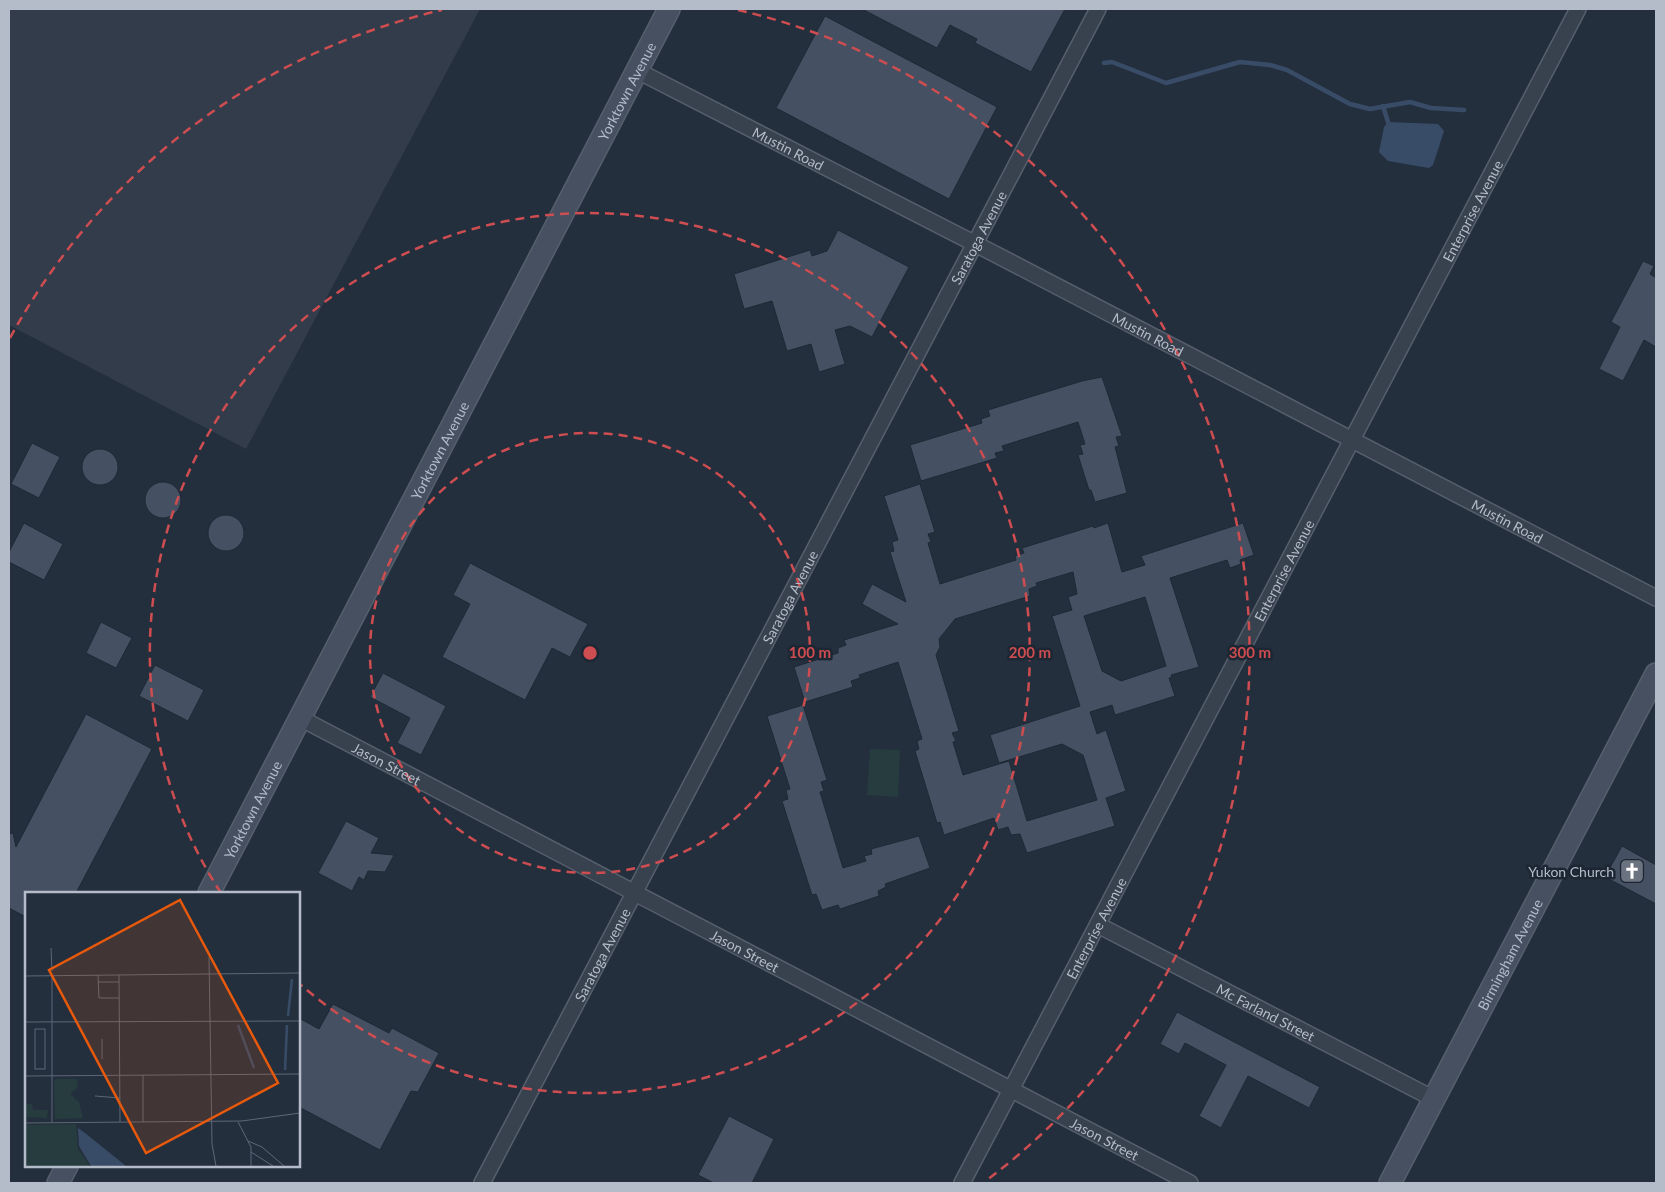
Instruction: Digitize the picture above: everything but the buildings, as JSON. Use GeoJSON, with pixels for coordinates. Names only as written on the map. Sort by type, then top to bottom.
{"type":"FeatureCollection","features":[{"type":"Feature","properties":{"kind":"main road","name":"Yorktown Avenue"},"geometry":{"type":"LineString","coordinates":[[210,892],[669,9]]}},
{"type":"Feature","properties":{"kind":"main road","name":"Birmingham Avenue"},"geometry":{"type":"LineString","coordinates":[[1390,1183],[1656,674]]}},
{"type":"Feature","properties":{"kind":"main road"},"geometry":{"type":"LineString","coordinates":[[58,1183],[66,1167]]}},
{"type":"Feature","properties":{"kind":"street","name":"Saratoga Avenue"},"geometry":{"type":"LineString","coordinates":[[482,1183],[1098,9]]}},
{"type":"Feature","properties":{"kind":"street","name":"Enterprise Avenue"},"geometry":{"type":"LineString","coordinates":[[962,1183],[1578,9]]}},
{"type":"Feature","properties":{"kind":"street","name":"Mustin Road"},"geometry":{"type":"LineString","coordinates":[[638,71],[974,243],[1656,598]]}},
{"type":"Feature","properties":{"kind":"street","name":"Jason Street"},"geometry":{"type":"LineString","coordinates":[[300,718],[1190,1183]]}},
{"type":"Feature","properties":{"kind":"street","name":"Mc Farland Street"},"geometry":{"type":"LineString","coordinates":[[1098,925],[1434,1099]]}},
{"type":"Feature","properties":{"kind":"shaded area"},"geometry":{"type":"Polygon","coordinates":[[[9,9],[480,9],[246,449],[9,325],[9,9]]]}},
{"type":"Feature","properties":{"kind":"green space"},"geometry":{"type":"Polygon","coordinates":[[[870,749],[900,750],[898,797],[867,795],[870,749]]]}},
{"type":"Feature","properties":{"kind":"water"},"geometry":{"type":"Polygon","coordinates":[[[1388,122],[1438,124],[1444,131],[1433,165],[1429,168],[1388,161],[1379,152],[1384,127],[1388,122]]]}},
{"type":"Feature","properties":{"kind":"waterway"},"geometry":{"type":"LineString","coordinates":[[1104,63],[1112,62],[1166,83],[1240,62],[1270,65],[1287,70],[1350,104],[1370,109],[1410,102],[1431,108],[1464,110]]}},
{"type":"Feature","properties":{"kind":"waterway"},"geometry":{"type":"LineString","coordinates":[[1383,106],[1388,122]]}},
{"type":"Feature","properties":{"kind":"place","name":"Yukon Church"},"geometry":{"type":"Point","coordinates":[1632,871]}}]}
